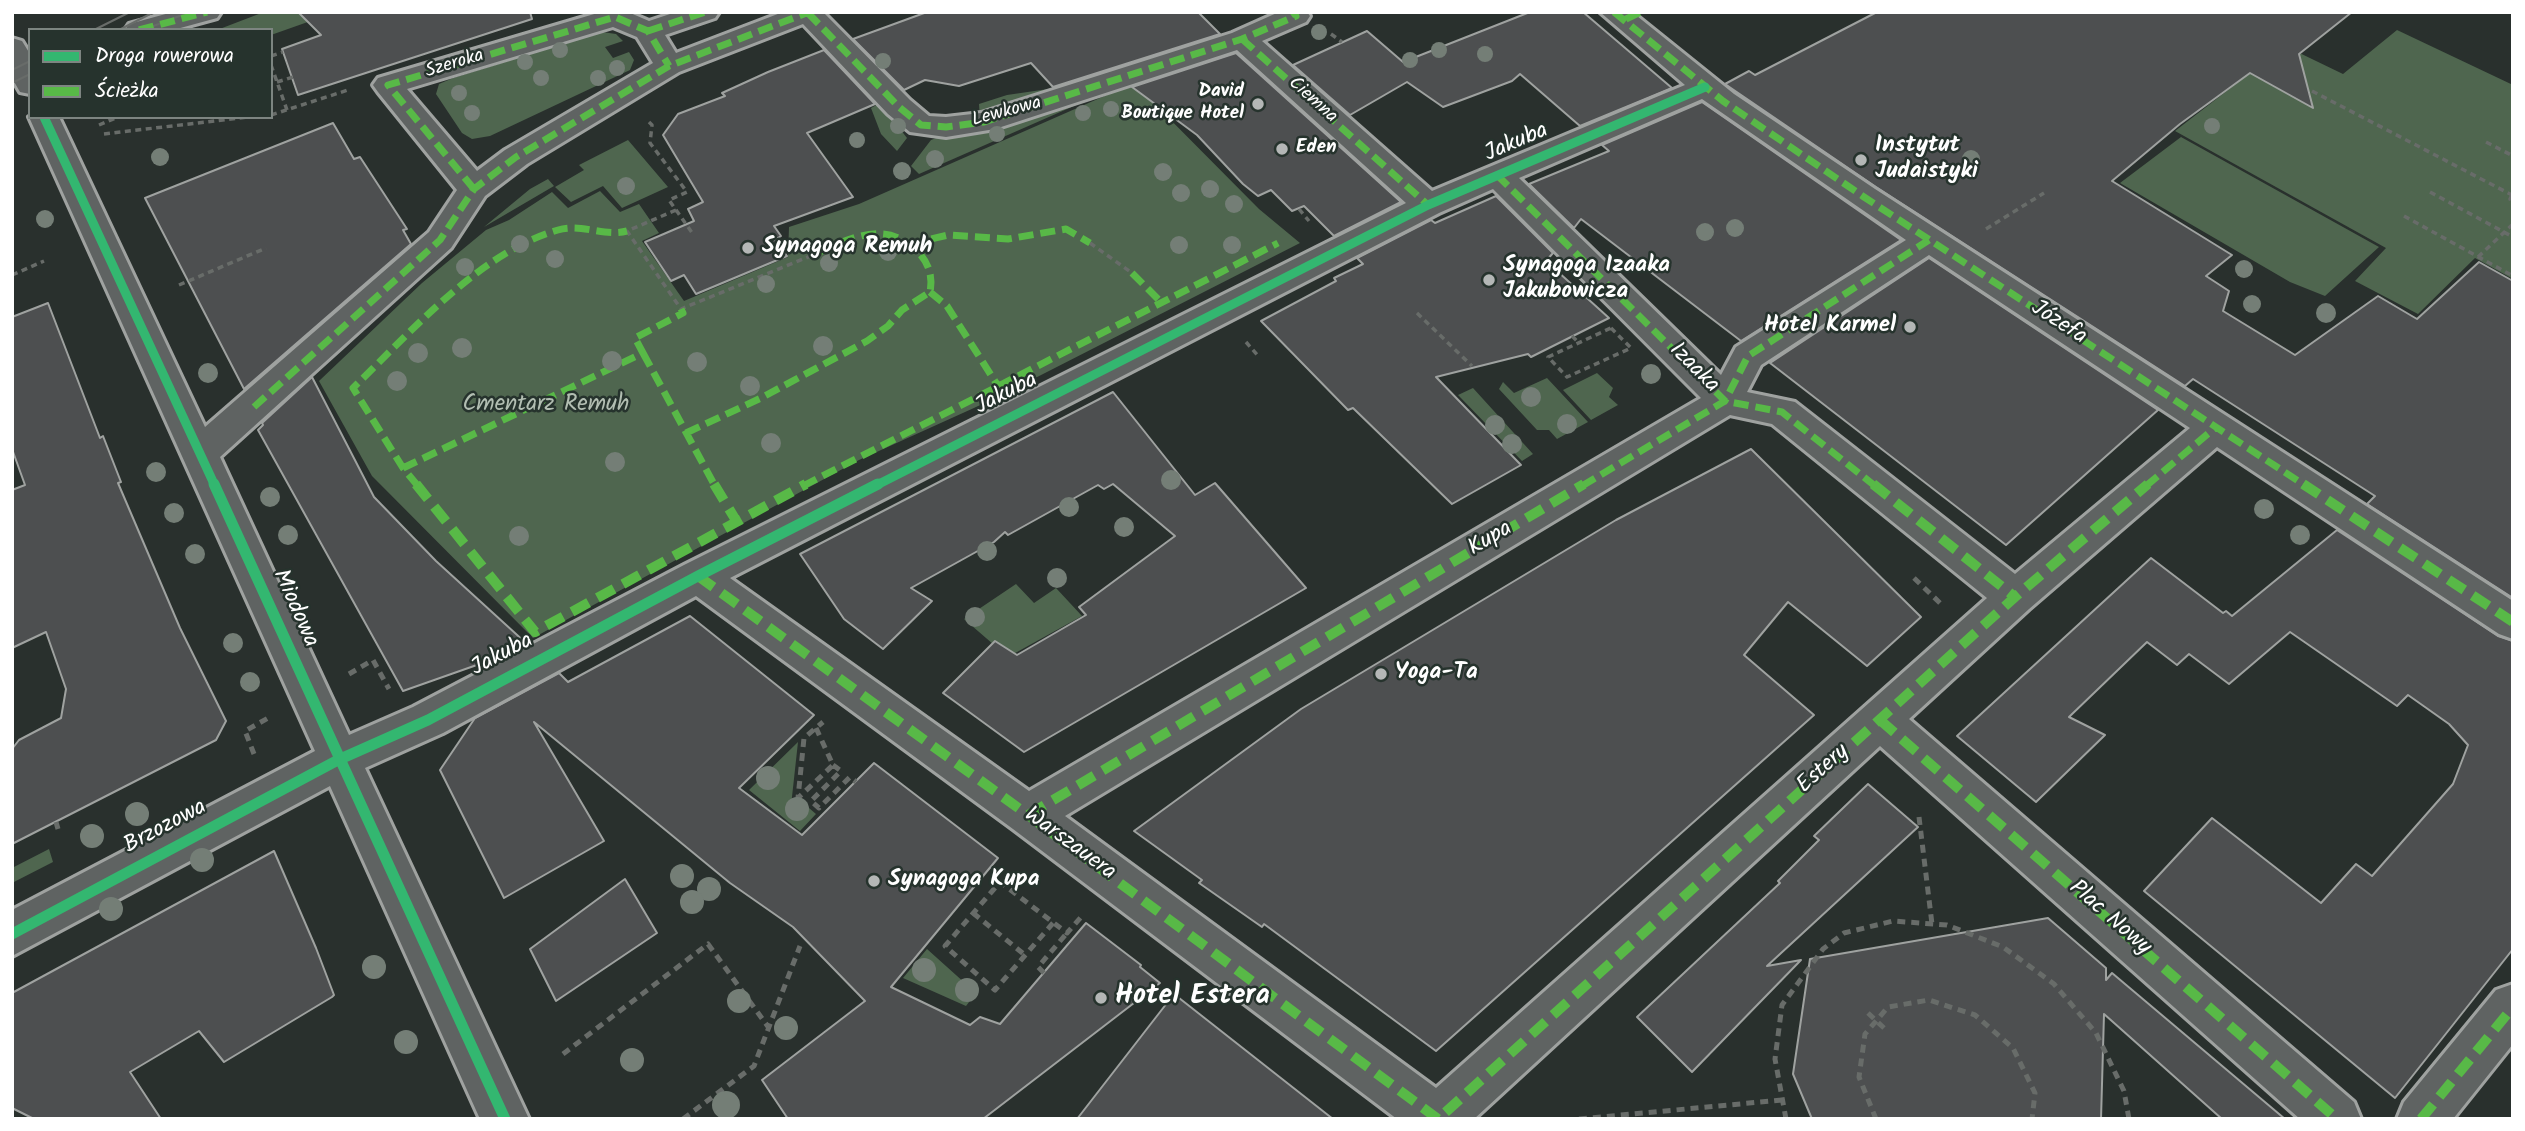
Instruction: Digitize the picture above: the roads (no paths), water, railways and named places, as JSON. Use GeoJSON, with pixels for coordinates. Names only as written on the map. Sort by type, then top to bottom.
{"type":"FeatureCollection","features":[{"type":"Feature","properties":{"kind":"street"},"geometry":{"type":"LineString","coordinates":[[111,28],[142,12]]}},
{"type":"Feature","properties":{"kind":"street"},"geometry":{"type":"LineString","coordinates":[[147,28],[207,12]]}},
{"type":"Feature","properties":{"kind":"street"},"geometry":{"type":"LineString","coordinates":[[669,66],[648,31],[705,12]]}},
{"type":"Feature","properties":{"kind":"street"},"geometry":{"type":"LineString","coordinates":[[1242,39],[1296,16],[1293,12]]}},
{"type":"Feature","properties":{"kind":"street"},"geometry":{"type":"LineString","coordinates":[[201,452],[440,240],[474,189],[516,158],[669,66],[809,13]]}},
{"type":"Feature","properties":{"kind":"street","name":"Lewkowa"},"geometry":{"type":"LineString","coordinates":[[809,13],[899,107],[920,125],[946,127],[984,122],[1242,39]]}},
{"type":"Feature","properties":{"kind":"street","name":"Józefa"},"geometry":{"type":"LineString","coordinates":[[1627,15],[1704,87],[1929,240],[2513,621]]}},
{"type":"Feature","properties":{"kind":"street","name":"Szeroka"},"geometry":{"type":"LineString","coordinates":[[474,189],[388,85],[615,17],[648,31]]}},
{"type":"Feature","properties":{"kind":"street","name":"Ciemna"},"geometry":{"type":"LineString","coordinates":[[1242,39],[1428,205]]}},
{"type":"Feature","properties":{"kind":"street","name":"Jakuba"},"geometry":{"type":"LineString","coordinates":[[338,760],[428,720],[698,576],[1428,205],[1704,87]]}},
{"type":"Feature","properties":{"kind":"street","name":"Miodowa"},"geometry":{"type":"LineString","coordinates":[[45,119],[201,452],[338,760],[505,1119]]}},
{"type":"Feature","properties":{"kind":"street","name":"Izaaka"},"geometry":{"type":"LineString","coordinates":[[1497,175],[1724,401],[1782,412],[2015,597]]}},
{"type":"Feature","properties":{"kind":"street"},"geometry":{"type":"LineString","coordinates":[[1724,401],[1748,356],[1929,240]]}},
{"type":"Feature","properties":{"kind":"street","name":"Kupa"},"geometry":{"type":"LineString","coordinates":[[1028,815],[1724,401]]}},
{"type":"Feature","properties":{"kind":"street","name":"Estery"},"geometry":{"type":"LineString","coordinates":[[1438,1119],[2015,597],[2216,427]]}},
{"type":"Feature","properties":{"kind":"street","name":"Warszauera"},"geometry":{"type":"LineString","coordinates":[[698,576],[1028,815],[1438,1119]]}},
{"type":"Feature","properties":{"kind":"street","name":"Plac Nowy"},"geometry":{"type":"LineString","coordinates":[[1880,720],[2337,1119]]}},
{"type":"Feature","properties":{"kind":"street","name":"Brzozowa"},"geometry":{"type":"LineString","coordinates":[[12,934],[338,760]]}},
{"type":"Feature","properties":{"kind":"street"},"geometry":{"type":"LineString","coordinates":[[2421,1119],[2513,1007]]}},
{"type":"Feature","properties":{"kind":"tram line"},"geometry":{"type":"LineString","coordinates":[[98,28],[130,12]]}},
{"type":"Feature","properties":{"kind":"tram line"},"geometry":{"type":"LineString","coordinates":[[123,28],[154,12]]}},
{"type":"Feature","properties":{"kind":"tram line"},"geometry":{"type":"LineString","coordinates":[[148,28],[190,12]]}},
{"type":"Feature","properties":{"kind":"tram line"},"geometry":{"type":"LineString","coordinates":[[12,70],[28,62]]}},
{"type":"Feature","properties":{"kind":"tram line"},"geometry":{"type":"LineString","coordinates":[[12,83],[28,75]]}},
{"type":"Feature","properties":{"kind":"place","name":"David Boutique Hotel"},"geometry":{"type":"Point","coordinates":[1258,104]}},
{"type":"Feature","properties":{"kind":"place","name":"Eden"},"geometry":{"type":"Point","coordinates":[1282,149]}},
{"type":"Feature","properties":{"kind":"place","name":"Instytut Judaistyki"},"geometry":{"type":"Point","coordinates":[1861,160]}},
{"type":"Feature","properties":{"kind":"place","name":"Synagoga Remuh"},"geometry":{"type":"Point","coordinates":[748,248]}},
{"type":"Feature","properties":{"kind":"place","name":"Synagoga Izaaka Jakubowicza"},"geometry":{"type":"Point","coordinates":[1489,280]}},
{"type":"Feature","properties":{"kind":"place","name":"Hotel Karmel"},"geometry":{"type":"Point","coordinates":[1910,327]}},
{"type":"Feature","properties":{"kind":"place","name":"Yoga-Ta"},"geometry":{"type":"Point","coordinates":[1381,674]}},
{"type":"Feature","properties":{"kind":"place","name":"Synagoga Kupa"},"geometry":{"type":"Point","coordinates":[874,881]}},
{"type":"Feature","properties":{"kind":"place","name":"Hotel Estera"},"geometry":{"type":"Point","coordinates":[1101,998]}},
{"type":"Feature","properties":{"kind":"park label","name":"Cmentarz Remuh"},"geometry":{"type":"Point","coordinates":[546,406]}}]}
